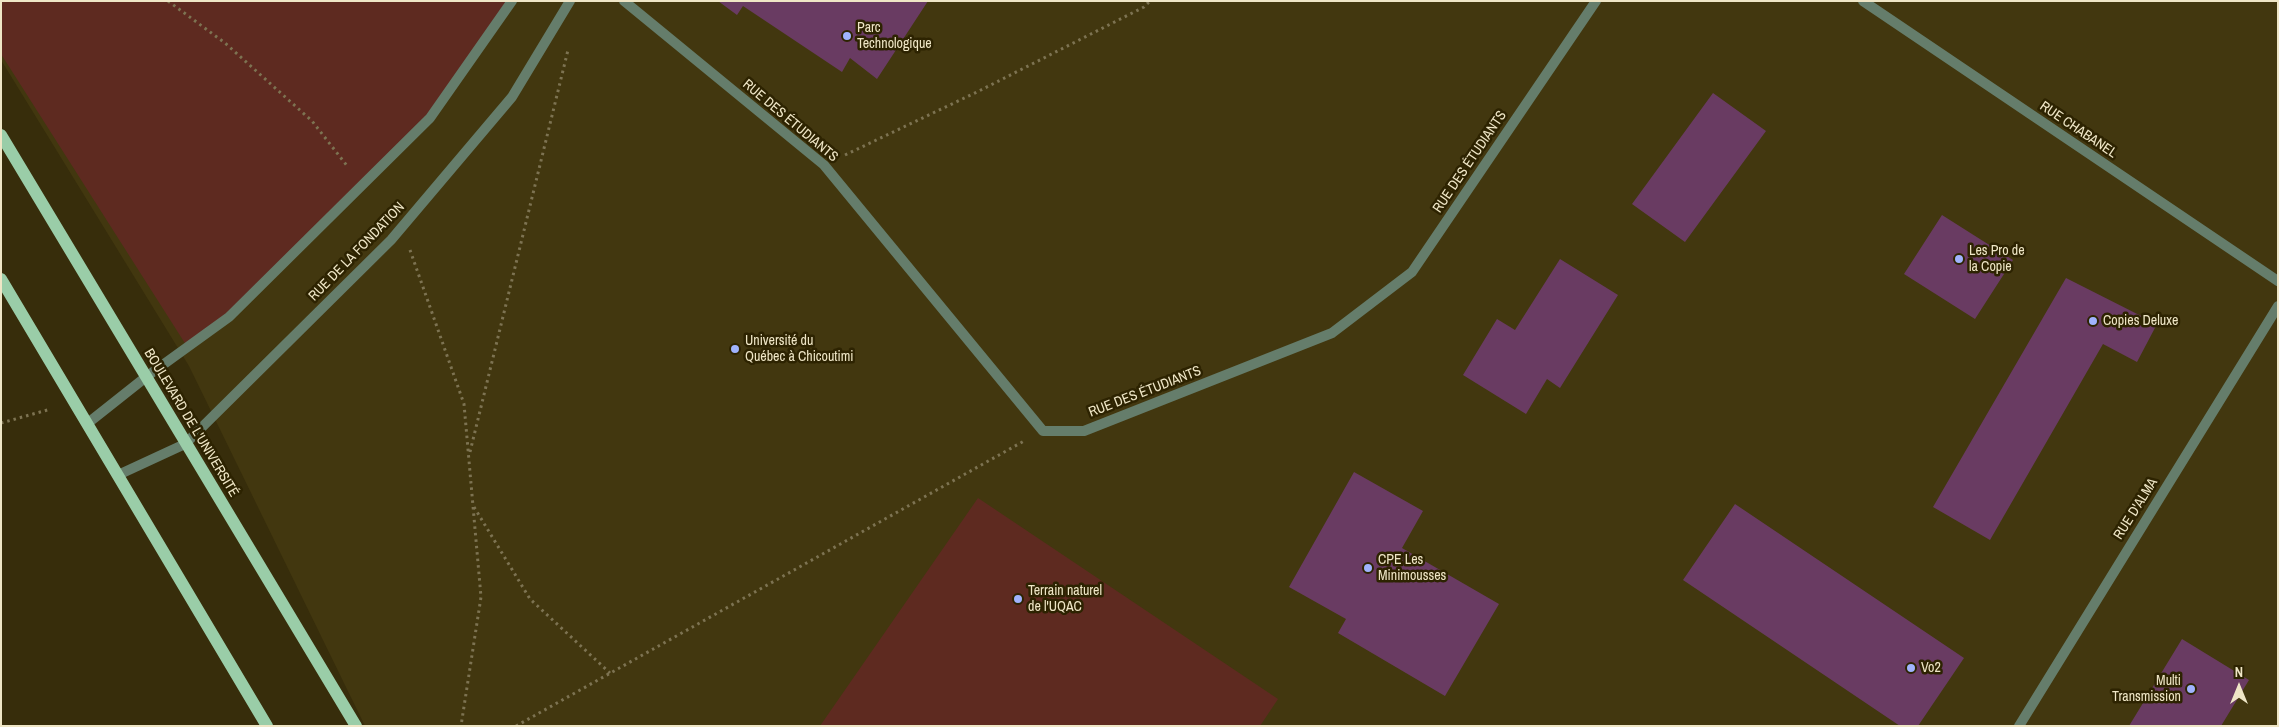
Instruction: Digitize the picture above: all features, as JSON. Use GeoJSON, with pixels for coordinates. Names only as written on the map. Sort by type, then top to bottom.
{"type":"FeatureCollection","features":[{"type":"Feature","properties":{"kind":"main road","name":"BOULEVARD DE L'UNIVERSITÉ"},"geometry":{"type":"LineString","coordinates":[[1,135],[356,726]]}},
{"type":"Feature","properties":{"kind":"main road"},"geometry":{"type":"LineString","coordinates":[[1,279],[76,402],[267,726]]}},
{"type":"Feature","properties":{"kind":"street"},"geometry":{"type":"LineString","coordinates":[[88,423],[146,377],[229,317],[363,185],[430,118],[512,1]]}},
{"type":"Feature","properties":{"kind":"street","name":"RUE DE LA FONDATION"},"geometry":{"type":"LineString","coordinates":[[118,475],[185,444],[402,228],[512,97],[570,1]]}},
{"type":"Feature","properties":{"kind":"street","name":"RUE DES ÉTUDIANTS"},"geometry":{"type":"LineString","coordinates":[[624,1],[824,164],[1043,431],[1084,431],[1332,333],[1412,272],[1596,1]]}},
{"type":"Feature","properties":{"kind":"street","name":"RUE CHABANEL"},"geometry":{"type":"LineString","coordinates":[[1863,1],[2278,281]]}},
{"type":"Feature","properties":{"kind":"street","name":"RUE D'ALMA"},"geometry":{"type":"LineString","coordinates":[[2018,726],[2278,306]]}},
{"type":"Feature","properties":{"kind":"path"},"geometry":{"type":"LineString","coordinates":[[168,1],[225,43],[312,121],[363,185]]}},
{"type":"Feature","properties":{"kind":"path"},"geometry":{"type":"LineString","coordinates":[[824,164],[977,92],[1144,7],[1150,1]]}},
{"type":"Feature","properties":{"kind":"path"},"geometry":{"type":"LineString","coordinates":[[469,456],[569,50]]}},
{"type":"Feature","properties":{"kind":"path"},"geometry":{"type":"LineString","coordinates":[[402,228],[464,404],[481,597],[461,726]]}},
{"type":"Feature","properties":{"kind":"path"},"geometry":{"type":"LineString","coordinates":[[1,423],[76,402]]}},
{"type":"Feature","properties":{"kind":"path"},"geometry":{"type":"LineString","coordinates":[[516,726],[1043,431]]}},
{"type":"Feature","properties":{"kind":"path"},"geometry":{"type":"LineString","coordinates":[[473,506],[530,599],[610,673]]}},
{"type":"Feature","properties":{"kind":"shaded area"},"geometry":{"type":"Polygon","coordinates":[[[1,1],[2278,1],[2278,726],[365,726],[189,366],[1,60],[1,1]]]}},
{"type":"Feature","properties":{"kind":"shaded area"},"geometry":{"type":"Polygon","coordinates":[[[1,1],[512,1],[430,118],[229,317],[188,348],[1,54],[1,1]]]}},
{"type":"Feature","properties":{"kind":"shaded area","name":"Terrain naturel de l'UQAC"},"geometry":{"type":"Polygon","coordinates":[[[978,498],[1278,699],[1260,726],[820,726],[978,498]]]}},
{"type":"Feature","properties":{"kind":"building","name":"Parc Technologique"},"geometry":{"type":"Polygon","coordinates":[[[718,1],[928,1],[877,79],[850,58],[842,72],[743,6],[737,15],[718,1]]]}},
{"type":"Feature","properties":{"kind":"building"},"geometry":{"type":"Polygon","coordinates":[[[1713,93],[1766,131],[1685,242],[1632,204],[1713,93]]]}},
{"type":"Feature","properties":{"kind":"building"},"geometry":{"type":"Polygon","coordinates":[[[1942,215],[2013,260],[1975,319],[1904,274],[1942,215]]]}},
{"type":"Feature","properties":{"kind":"building"},"geometry":{"type":"Polygon","coordinates":[[[1560,259],[1618,295],[1560,388],[1547,379],[1526,414],[1463,375],[1497,319],[1515,330],[1560,259]]]}},
{"type":"Feature","properties":{"kind":"building"},"geometry":{"type":"Polygon","coordinates":[[[2066,278],[2157,324],[2137,362],[2103,344],[1990,540],[1933,507],[2066,278]]]}},
{"type":"Feature","properties":{"kind":"building","name":"CPE Les Minimousses"},"geometry":{"type":"Polygon","coordinates":[[[1354,472],[1423,511],[1402,548],[1499,604],[1445,696],[1338,633],[1346,619],[1289,587],[1354,472]]]}},
{"type":"Feature","properties":{"kind":"building"},"geometry":{"type":"Polygon","coordinates":[[[1735,504],[1964,658],[1918,726],[1900,726],[1683,580],[1735,504]]]}},
{"type":"Feature","properties":{"kind":"building"},"geometry":{"type":"Polygon","coordinates":[[[2182,639],[2249,680],[2221,726],[2129,726],[2182,639]]]}},
{"type":"Feature","properties":{"kind":"place","name":"Parc Technologique"},"geometry":{"type":"Point","coordinates":[847,36]}},
{"type":"Feature","properties":{"kind":"place","name":"Les Pro de la Copie"},"geometry":{"type":"Point","coordinates":[1959,259]}},
{"type":"Feature","properties":{"kind":"place","name":"Copies Deluxe"},"geometry":{"type":"Point","coordinates":[2093,321]}},
{"type":"Feature","properties":{"kind":"place","name":"Université du Québec à Chicoutimi"},"geometry":{"type":"Point","coordinates":[735,349]}},
{"type":"Feature","properties":{"kind":"place","name":"CPE Les Minimousses"},"geometry":{"type":"Point","coordinates":[1368,568]}},
{"type":"Feature","properties":{"kind":"place","name":"Terrain naturel de l'UQAC"},"geometry":{"type":"Point","coordinates":[1018,599]}},
{"type":"Feature","properties":{"kind":"place","name":"Vo2"},"geometry":{"type":"Point","coordinates":[1911,668]}},
{"type":"Feature","properties":{"kind":"place","name":"Multi Transmission"},"geometry":{"type":"Point","coordinates":[2191,689]}}]}
